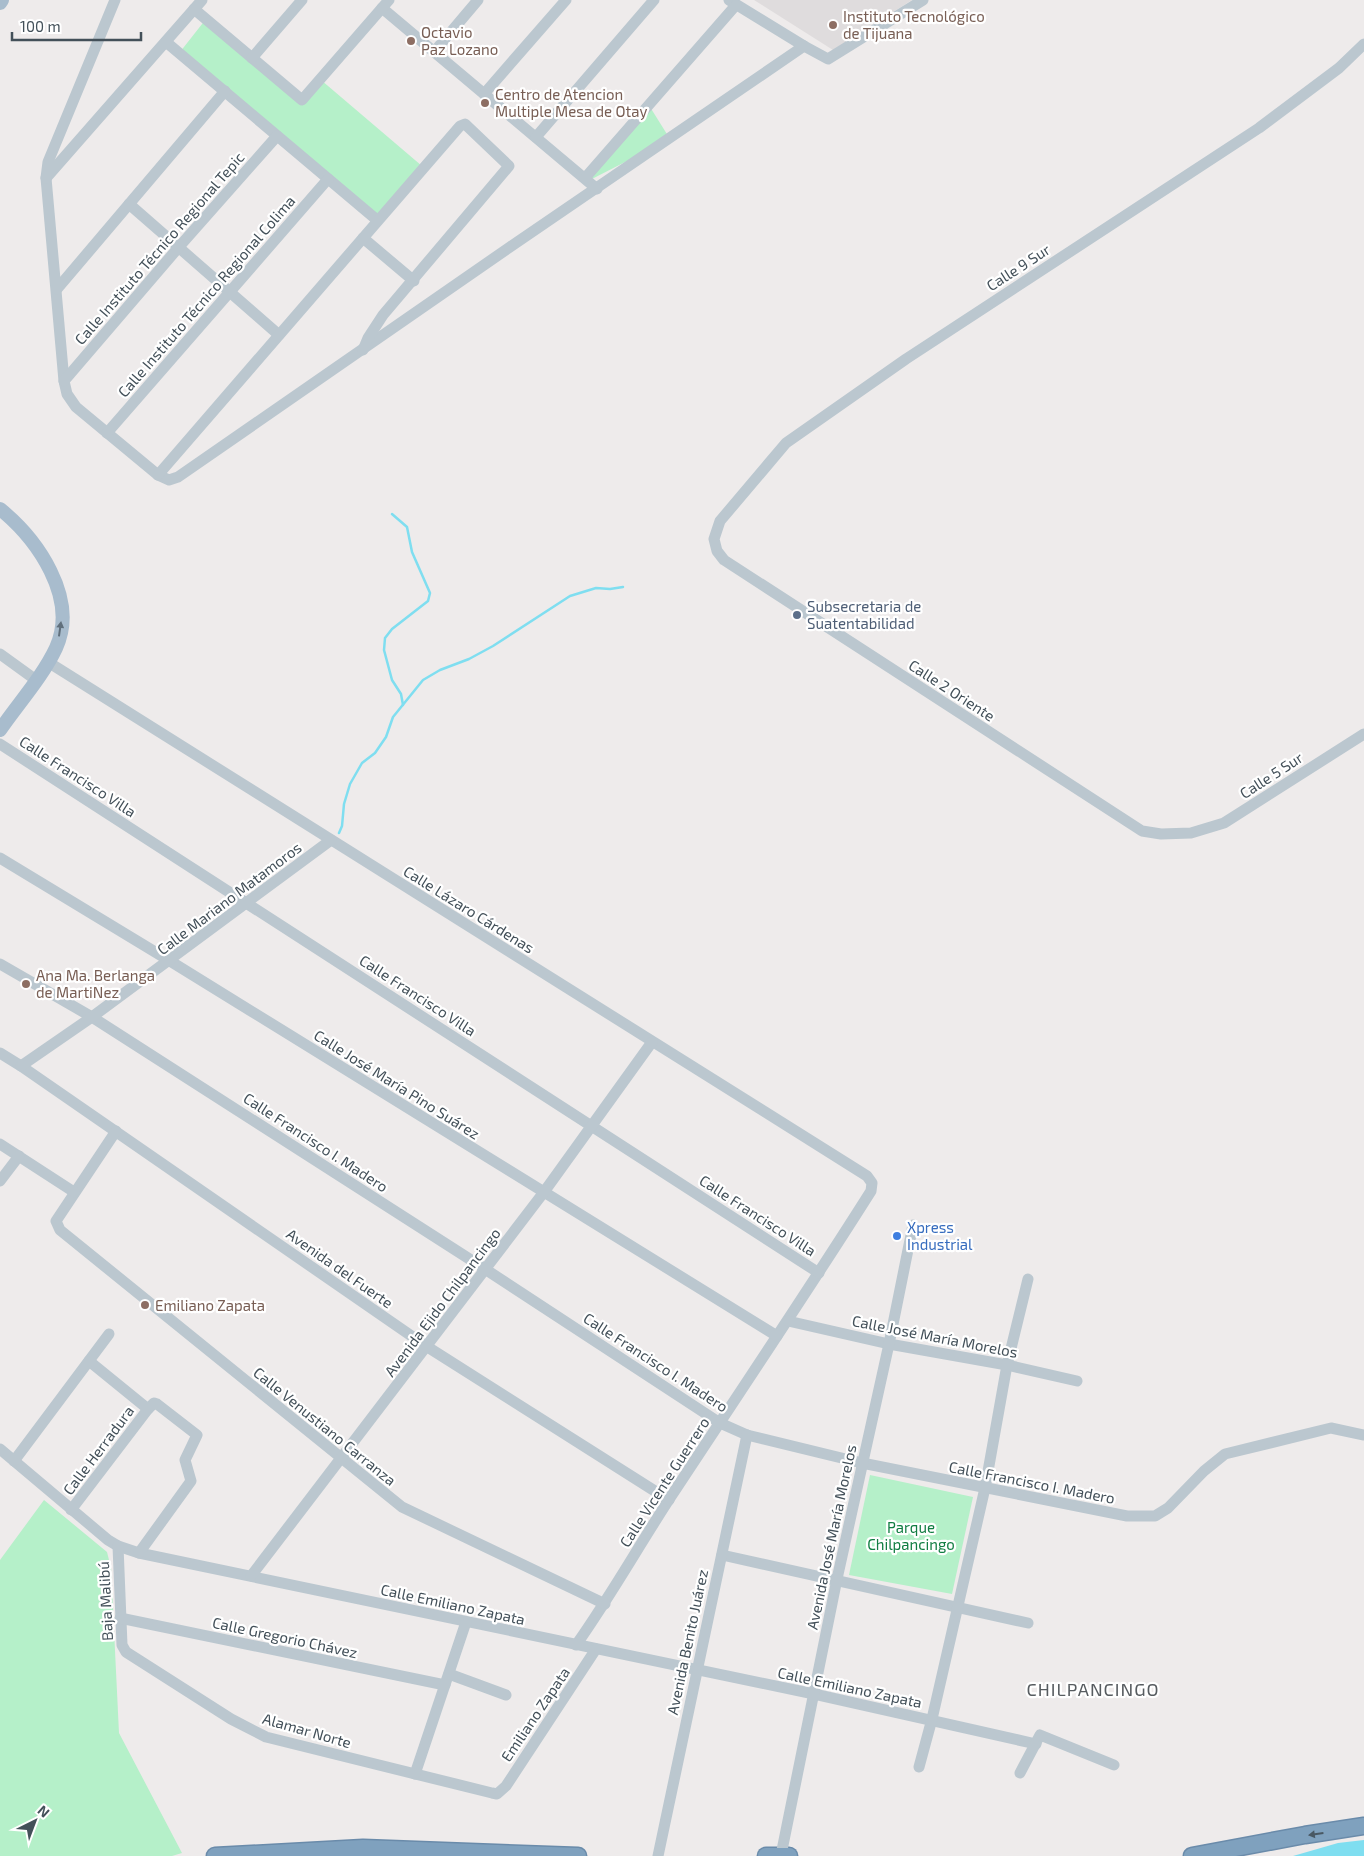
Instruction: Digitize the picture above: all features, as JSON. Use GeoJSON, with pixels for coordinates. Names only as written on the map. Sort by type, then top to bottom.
{"type":"FeatureCollection","features":[{"type":"Feature","properties":{"kind":"highway"},"geometry":{"type":"LineString","coordinates":[[1192,1856],[1364,1826]]}},
{"type":"Feature","properties":{"kind":"highway"},"geometry":{"type":"LineString","coordinates":[[215,1856],[363,1848],[578,1856]]}},
{"type":"Feature","properties":{"kind":"main road"},"geometry":{"type":"LineString","coordinates":[[0,509],[28,535],[44,557],[59,594],[62,616],[60,634],[48,662],[0,730]]}},
{"type":"Feature","properties":{"kind":"street"},"geometry":{"type":"LineString","coordinates":[[115,0],[48,162],[46,178],[64,381],[70,401],[162,477],[173,479],[804,46]]}},
{"type":"Feature","properties":{"kind":"street"},"geometry":{"type":"LineString","coordinates":[[252,58],[302,0]]}},
{"type":"Feature","properties":{"kind":"street"},"geometry":{"type":"LineString","coordinates":[[434,52],[478,0]]}},
{"type":"Feature","properties":{"kind":"street"},"geometry":{"type":"LineString","coordinates":[[484,94],[566,0]]}},
{"type":"Feature","properties":{"kind":"street"},"geometry":{"type":"LineString","coordinates":[[536,137],[654,0]]}},
{"type":"Feature","properties":{"kind":"street"},"geometry":{"type":"LineString","coordinates":[[585,178],[733,2],[824,58],[832,57],[923,0]]}},
{"type":"Feature","properties":{"kind":"street"},"geometry":{"type":"LineString","coordinates":[[46,178],[198,4],[252,58],[303,100],[386,4],[434,52],[597,189]]}},
{"type":"Feature","properties":{"kind":"street"},"geometry":{"type":"LineString","coordinates":[[166,42],[378,220]]}},
{"type":"Feature","properties":{"kind":"street","name":"Calle 9 Sur"},"geometry":{"type":"LineString","coordinates":[[714,539],[720,521],[786,443],[906,359],[1259,128],[1339,68],[1364,44]]}},
{"type":"Feature","properties":{"kind":"street"},"geometry":{"type":"LineString","coordinates":[[57,289],[224,91]]}},
{"type":"Feature","properties":{"kind":"street"},"geometry":{"type":"LineString","coordinates":[[162,477],[279,335],[460,126],[465,124],[510,165],[380,320],[368,338],[363,350]]}},
{"type":"Feature","properties":{"kind":"street","name":"Calle Instituto Técnico Regional Tepic"},"geometry":{"type":"LineString","coordinates":[[64,381],[277,136]]}},
{"type":"Feature","properties":{"kind":"street","name":"Calle Instituto Técnico Regional Colima"},"geometry":{"type":"LineString","coordinates":[[107,433],[328,179]]}},
{"type":"Feature","properties":{"kind":"street"},"geometry":{"type":"LineString","coordinates":[[129,204],[279,335]]}},
{"type":"Feature","properties":{"kind":"street"},"geometry":{"type":"LineString","coordinates":[[363,238],[414,281]]}},
{"type":"Feature","properties":{"kind":"street","name":"Calle 2 Oriente"},"geometry":{"type":"LineString","coordinates":[[714,539],[717,551],[724,560],[1142,831],[1161,834],[1191,833]]}},
{"type":"Feature","properties":{"kind":"street"},"geometry":{"type":"LineString","coordinates":[[0,654],[36,680]]}},
{"type":"Feature","properties":{"kind":"street","name":"Calle Lázaro Cárdenas"},"geometry":{"type":"LineString","coordinates":[[48,662],[867,1176],[872,1183]]}},
{"type":"Feature","properties":{"kind":"street","name":"Calle 5 Sur"},"geometry":{"type":"LineString","coordinates":[[1191,833],[1224,823],[1364,734]]}},
{"type":"Feature","properties":{"kind":"street","name":"Calle Francisco Villa"},"geometry":{"type":"LineString","coordinates":[[0,744],[593,1125],[819,1273]]}},
{"type":"Feature","properties":{"kind":"street","name":"Calle Mariano Matamoros"},"geometry":{"type":"LineString","coordinates":[[21,1066],[92,1017],[332,840]]}},
{"type":"Feature","properties":{"kind":"street","name":"Calle José María Pino Suárez"},"geometry":{"type":"LineString","coordinates":[[0,858],[170,960],[777,1336]]}},
{"type":"Feature","properties":{"kind":"street","name":"Calle Francisco I. Madero"},"geometry":{"type":"LineString","coordinates":[[0,964],[92,1017],[485,1269],[720,1423],[747,1435],[862,1463],[985,1488],[1127,1516],[1156,1516],[1168,1508],[1204,1471],[1225,1454],[1331,1428],[1363,1434]]}},
{"type":"Feature","properties":{"kind":"street","name":"Avenida Ejido Chilpancingo"},"geometry":{"type":"LineString","coordinates":[[251,1576],[544,1192],[652,1042]]}},
{"type":"Feature","properties":{"kind":"street","name":"Avenida del Fuerte"},"geometry":{"type":"LineString","coordinates":[[0,1053],[426,1346],[669,1500]]}},
{"type":"Feature","properties":{"kind":"street"},"geometry":{"type":"LineString","coordinates":[[0,1144],[74,1192],[116,1131]]}},
{"type":"Feature","properties":{"kind":"street"},"geometry":{"type":"LineString","coordinates":[[0,1181],[18,1156]]}},
{"type":"Feature","properties":{"kind":"street","name":"Calle Vicente Guerrero"},"geometry":{"type":"LineString","coordinates":[[576,1645],[605,1604],[669,1500],[819,1273],[871,1191],[872,1183]]}},
{"type":"Feature","properties":{"kind":"street","name":"Calle Venustiano Carranza"},"geometry":{"type":"LineString","coordinates":[[74,1192],[56,1220],[56,1225],[60,1230],[402,1507],[605,1604]]}},
{"type":"Feature","properties":{"kind":"street","name":"Avenida José María Morelos"},"geometry":{"type":"LineString","coordinates":[[779,1856],[913,1225]]}},
{"type":"Feature","properties":{"kind":"street"},"geometry":{"type":"LineString","coordinates":[[919,1768],[932,1720],[985,1488],[1007,1365],[1028,1279]]}},
{"type":"Feature","properties":{"kind":"street","name":"Calle José María Morelos"},"geometry":{"type":"LineString","coordinates":[[788,1321],[889,1344],[1007,1365],[1077,1381]]}},
{"type":"Feature","properties":{"kind":"street"},"geometry":{"type":"LineString","coordinates":[[14,1460],[109,1334]]}},
{"type":"Feature","properties":{"kind":"street","name":"Calle Herradura"},"geometry":{"type":"LineString","coordinates":[[89,1361],[148,1409]]}},
{"type":"Feature","properties":{"kind":"street","name":"Calle Herradura"},"geometry":{"type":"LineString","coordinates":[[71,1510],[148,1409],[154,1403],[157,1404],[197,1435],[185,1460],[191,1481],[139,1553]]}},
{"type":"Feature","properties":{"kind":"street","name":"Avenida Benito Juárez"},"geometry":{"type":"LineString","coordinates":[[658,1856],[747,1435]]}},
{"type":"Feature","properties":{"kind":"street","name":"Calle Emiliano Zapata"},"geometry":{"type":"LineString","coordinates":[[0,1450],[71,1510],[118,1546],[139,1553],[814,1694],[1036,1744]]}},
{"type":"Feature","properties":{"kind":"street","name":"Baja Malibú"},"geometry":{"type":"LineString","coordinates":[[118,1546],[122,1645],[126,1652]]}},
{"type":"Feature","properties":{"kind":"street"},"geometry":{"type":"LineString","coordinates":[[722,1554],[1028,1623]]}},
{"type":"Feature","properties":{"kind":"street","name":"Calle Gregorio Chávez"},"geometry":{"type":"LineString","coordinates":[[120,1618],[444,1685]]}},
{"type":"Feature","properties":{"kind":"street"},"geometry":{"type":"LineString","coordinates":[[415,1774],[466,1622]]}},
{"type":"Feature","properties":{"kind":"street","name":"Emiliano Zapata"},"geometry":{"type":"LineString","coordinates":[[497,1794],[511,1778],[596,1649]]}},
{"type":"Feature","properties":{"kind":"street","name":"Alamar Norte"},"geometry":{"type":"LineString","coordinates":[[126,1652],[231,1719],[266,1737],[497,1794]]}},
{"type":"Feature","properties":{"kind":"street"},"geometry":{"type":"LineString","coordinates":[[449,1674],[506,1694]]}},
{"type":"Feature","properties":{"kind":"street"},"geometry":{"type":"LineString","coordinates":[[1020,1773],[1040,1735],[1114,1765]]}},
{"type":"Feature","properties":{"kind":"shaded area","name":"Instituto Tecnológico de Tijuana"},"geometry":{"type":"Polygon","coordinates":[[[754,0],[912,0],[833,50],[754,0]]]}},
{"type":"Feature","properties":{"kind":"green space"},"geometry":{"type":"Polygon","coordinates":[[[206,19],[302,102],[321,80],[422,166],[377,219],[180,52],[206,19]]]}},
{"type":"Feature","properties":{"kind":"green space"},"geometry":{"type":"Polygon","coordinates":[[[650,107],[670,139],[588,181],[650,107]]]}},
{"type":"Feature","properties":{"kind":"green space","name":"Parque Chilpancingo"},"geometry":{"type":"Polygon","coordinates":[[[870,1475],[973,1497],[952,1594],[849,1575],[870,1475]]]}},
{"type":"Feature","properties":{"kind":"green space"},"geometry":{"type":"Polygon","coordinates":[[[44,1500],[107,1552],[111,1568],[119,1733],[182,1853],[172,1856],[0,1856],[0,1560],[44,1500]]]}},
{"type":"Feature","properties":{"kind":"water"},"geometry":{"type":"Polygon","coordinates":[[[1364,1840],[1364,1856],[1293,1856],[1338,1843],[1364,1840]]]}},
{"type":"Feature","properties":{"kind":"waterway"},"geometry":{"type":"LineString","coordinates":[[392,514],[407,527],[412,552],[430,593],[428,601],[392,629],[385,638],[384,650],[392,680],[401,694],[403,705]]}},
{"type":"Feature","properties":{"kind":"waterway"},"geometry":{"type":"LineString","coordinates":[[339,833],[350,784],[362,763],[375,753],[386,737],[393,717],[423,680],[440,670],[469,659],[493,646],[570,596],[596,588],[610,589],[623,587]]}},
{"type":"Feature","properties":{"kind":"place","name":"Instituto Tecnológico de Tijuana"},"geometry":{"type":"Point","coordinates":[833,25]}},
{"type":"Feature","properties":{"kind":"place","name":"Octavio Paz Lozano"},"geometry":{"type":"Point","coordinates":[411,41]}},
{"type":"Feature","properties":{"kind":"place","name":"Centro de Atencion Multiple Mesa de Otay"},"geometry":{"type":"Point","coordinates":[485,103]}},
{"type":"Feature","properties":{"kind":"place","name":"Subsecretaria de Suatentabilidad"},"geometry":{"type":"Point","coordinates":[797,615]}},
{"type":"Feature","properties":{"kind":"place","name":"Ana Ma. Berlanga de MartiNez"},"geometry":{"type":"Point","coordinates":[26,984]}},
{"type":"Feature","properties":{"kind":"place","name":"Xpress Industrial"},"geometry":{"type":"Point","coordinates":[897,1236]}},
{"type":"Feature","properties":{"kind":"place","name":"Emiliano Zapata"},"geometry":{"type":"Point","coordinates":[145,1305]}},
{"type":"Feature","properties":{"kind":"district","name":"CHILPANCINGO"},"geometry":{"type":"Point","coordinates":[1093,1689]}}]}
